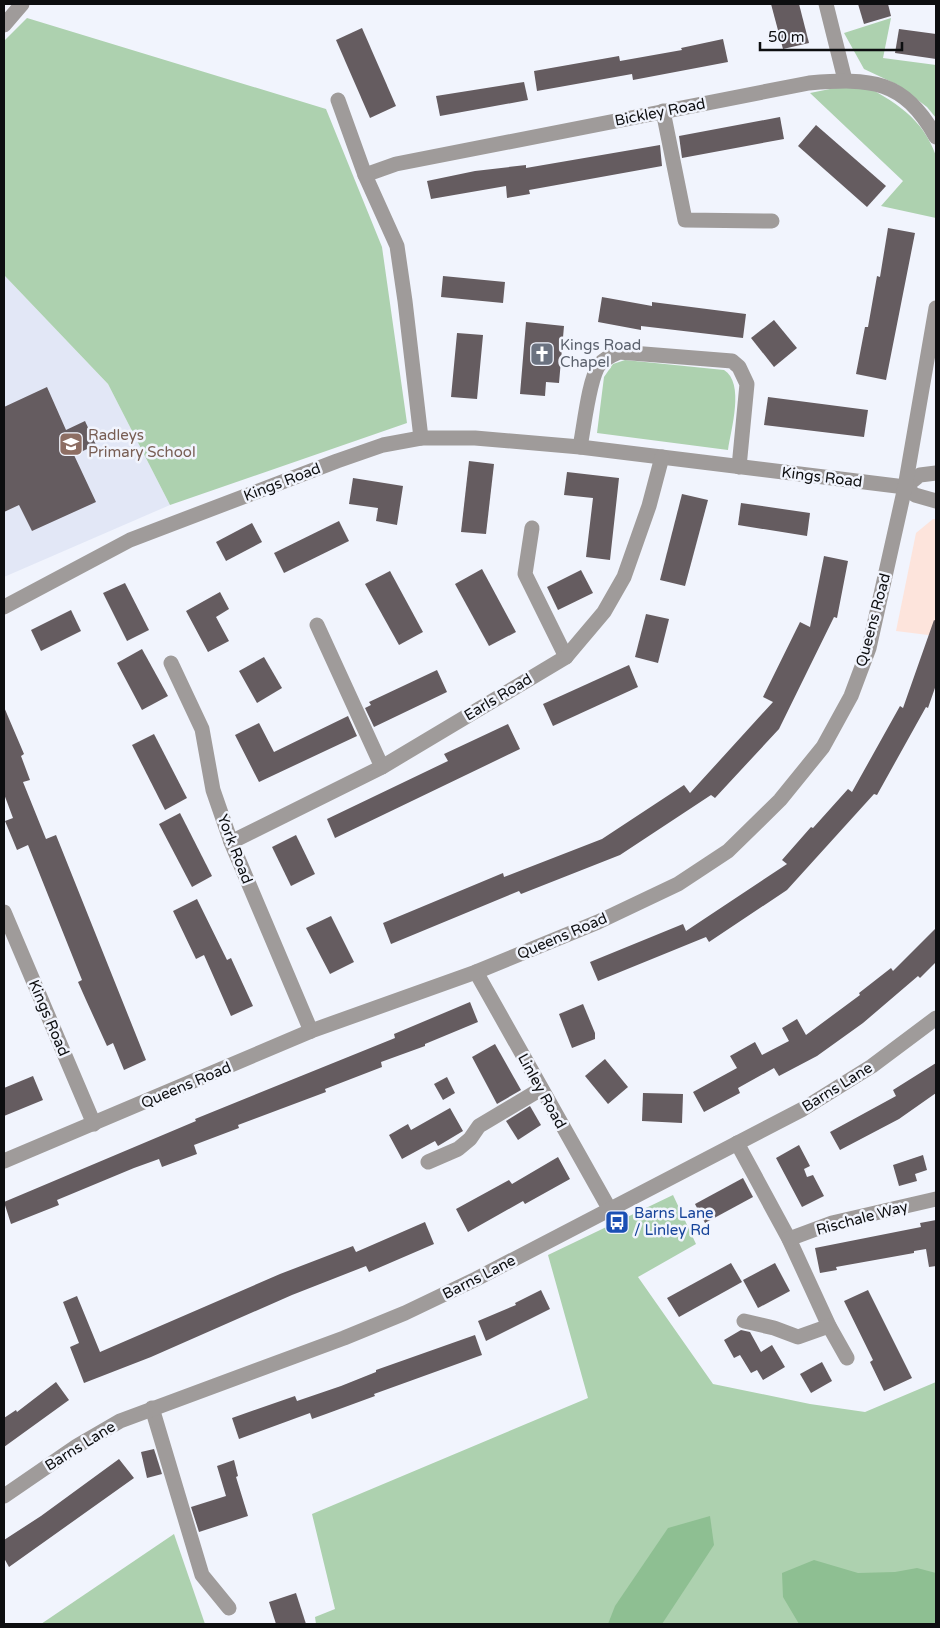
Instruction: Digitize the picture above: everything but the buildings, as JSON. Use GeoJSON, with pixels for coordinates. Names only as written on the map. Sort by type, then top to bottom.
{"type":"FeatureCollection","features":[{"type":"Feature","properties":{"kind":"street"},"geometry":{"type":"LineString","coordinates":[[4,25],[22,4]]}},
{"type":"Feature","properties":{"kind":"street"},"geometry":{"type":"LineString","coordinates":[[826,4],[845,80]]}},
{"type":"Feature","properties":{"kind":"street","name":"Bickley Road"},"geometry":{"type":"LineString","coordinates":[[365,175],[396,164],[809,83],[845,80],[885,85],[898,92],[909,100],[927,121],[936,137]]}},
{"type":"Feature","properties":{"kind":"street"},"geometry":{"type":"LineString","coordinates":[[338,100],[365,175],[397,246],[421,438]]}},
{"type":"Feature","properties":{"kind":"street"},"geometry":{"type":"LineString","coordinates":[[663,112],[685,220],[772,222]]}},
{"type":"Feature","properties":{"kind":"street"},"geometry":{"type":"LineString","coordinates":[[905,487],[936,308]]}},
{"type":"Feature","properties":{"kind":"street"},"geometry":{"type":"LineString","coordinates":[[580,447],[594,376],[600,365],[610,356],[619,352],[732,361],[739,367],[747,384],[738,467]]}},
{"type":"Feature","properties":{"kind":"street","name":"Kings Road"},"geometry":{"type":"LineString","coordinates":[[4,607],[130,540],[374,448],[421,438],[475,438],[580,447],[662,457],[905,487],[916,495],[936,501]]}},
{"type":"Feature","properties":{"kind":"street","name":"Earls Road"},"geometry":{"type":"LineString","coordinates":[[230,842],[382,767],[566,657],[604,612],[624,577],[649,506],[662,457]]}},
{"type":"Feature","properties":{"kind":"street"},"geometry":{"type":"LineString","coordinates":[[905,487],[920,476],[936,473]]}},
{"type":"Feature","properties":{"kind":"street","name":"Queens Road"},"geometry":{"type":"LineString","coordinates":[[4,1161],[311,1032],[476,972],[598,922],[678,884],[728,850],[780,800],[823,746],[851,696],[869,648],[905,487]]}},
{"type":"Feature","properties":{"kind":"street"},"geometry":{"type":"LineString","coordinates":[[532,528],[524,574],[566,657]]}},
{"type":"Feature","properties":{"kind":"street"},"geometry":{"type":"LineString","coordinates":[[317,625],[382,767]]}},
{"type":"Feature","properties":{"kind":"street","name":"York Road"},"geometry":{"type":"LineString","coordinates":[[171,663],[202,730],[213,790],[230,842],[311,1032]]}},
{"type":"Feature","properties":{"kind":"street","name":"Kings Road"},"geometry":{"type":"LineString","coordinates":[[4,912],[94,1124]]}},
{"type":"Feature","properties":{"kind":"street","name":"Linley Road"},"geometry":{"type":"LineString","coordinates":[[476,972],[610,1210]]}},
{"type":"Feature","properties":{"kind":"street","name":"Barns Lane"},"geometry":{"type":"LineString","coordinates":[[4,1496],[96,1434],[152,1408],[405,1313],[610,1210],[844,1084],[936,1018]]}},
{"type":"Feature","properties":{"kind":"street"},"geometry":{"type":"LineString","coordinates":[[428,1162],[458,1149],[470,1139],[479,1126],[541,1089]]}},
{"type":"Feature","properties":{"kind":"street"},"geometry":{"type":"LineString","coordinates":[[737,1143],[788,1239],[846,1358]]}},
{"type":"Feature","properties":{"kind":"street","name":"Rischale Way"},"geometry":{"type":"LineString","coordinates":[[788,1239],[832,1223],[936,1199]]}},
{"type":"Feature","properties":{"kind":"street"},"geometry":{"type":"LineString","coordinates":[[744,1321],[774,1328],[798,1337],[829,1326]]}},
{"type":"Feature","properties":{"kind":"street"},"geometry":{"type":"LineString","coordinates":[[152,1408],[202,1574],[230,1608]]}},
{"type":"Feature","properties":{"kind":"shaded area","name":"Radleys Primary School"},"geometry":{"type":"Polygon","coordinates":[[[4,275],[108,384],[170,505],[4,577],[4,275]]]}},
{"type":"Feature","properties":{"kind":"shaded area"},"geometry":{"type":"Polygon","coordinates":[[[933,519],[936,519],[936,636],[896,631],[916,533],[933,519]]]}},
{"type":"Feature","properties":{"kind":"green space"},"geometry":{"type":"Polygon","coordinates":[[[27,18],[326,109],[382,247],[407,423],[170,505],[108,384],[4,275],[4,41],[27,18]]]}},
{"type":"Feature","properties":{"kind":"green space"},"geometry":{"type":"Polygon","coordinates":[[[891,18],[883,58],[936,65],[936,118],[927,107],[898,85],[864,69],[844,33],[891,18]]]}},
{"type":"Feature","properties":{"kind":"green space"},"geometry":{"type":"Polygon","coordinates":[[[860,83],[906,112],[923,131],[930,143],[936,156],[936,218],[881,206],[903,181],[810,93],[860,83]]]}},
{"type":"Feature","properties":{"kind":"green space"},"geometry":{"type":"Polygon","coordinates":[[[625,360],[724,370],[730,376],[734,385],[735,395],[734,419],[728,450],[597,433],[604,377],[613,364],[625,360]]]}},
{"type":"Feature","properties":{"kind":"green space"},"geometry":{"type":"Polygon","coordinates":[[[673,1195],[696,1244],[638,1277],[713,1384],[810,1404],[865,1412],[936,1382],[936,1624],[316,1624],[315,1617],[335,1609],[312,1514],[588,1398],[548,1255],[673,1195]]]}},
{"type":"Feature","properties":{"kind":"green space"},"geometry":{"type":"Polygon","coordinates":[[[710,1516],[714,1545],[662,1624],[608,1624],[615,1606],[668,1528],[710,1516]]]}},
{"type":"Feature","properties":{"kind":"green space"},"geometry":{"type":"Polygon","coordinates":[[[174,1534],[205,1624],[41,1624],[174,1534]]]}},
{"type":"Feature","properties":{"kind":"green space"},"geometry":{"type":"Polygon","coordinates":[[[814,1560],[858,1573],[895,1572],[917,1568],[936,1573],[936,1624],[799,1624],[783,1597],[782,1573],[814,1560]]]}},
{"type":"Feature","properties":{"kind":"place","name":"Kings Road Chapel"},"geometry":{"type":"Point","coordinates":[542,354]}},
{"type":"Feature","properties":{"kind":"place","name":"Radleys Primary School"},"geometry":{"type":"Point","coordinates":[71,444]}},
{"type":"Feature","properties":{"kind":"place","name":"Barns Lane / Linley Rd"},"geometry":{"type":"Point","coordinates":[617,1222]}}]}
